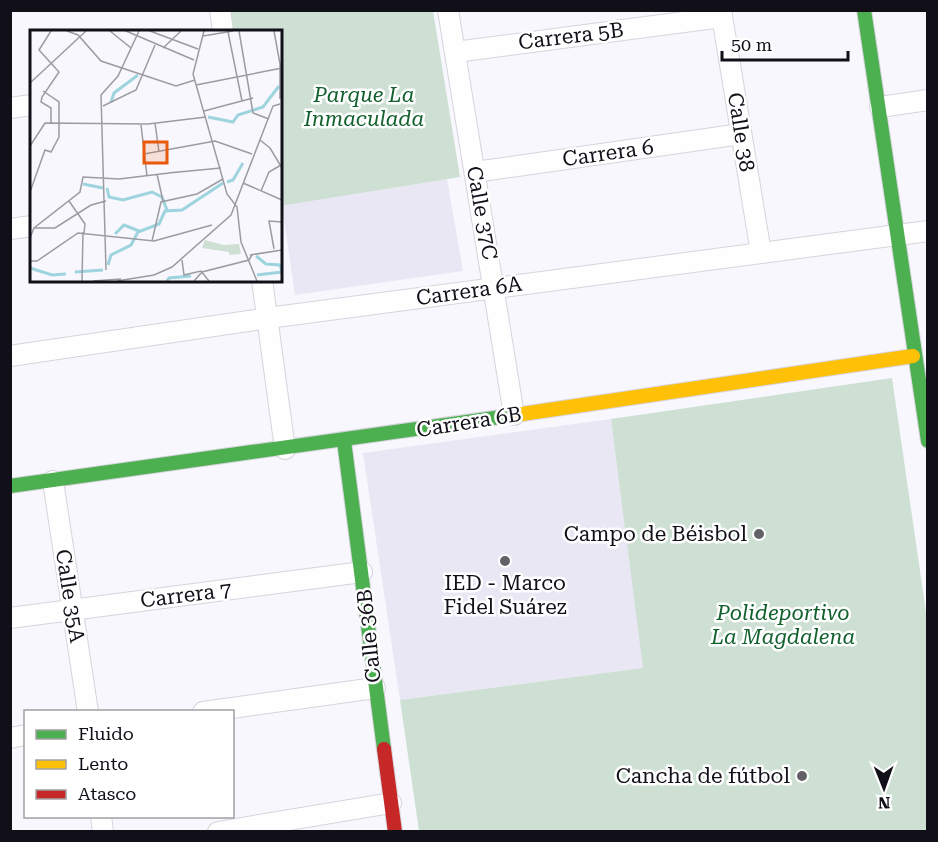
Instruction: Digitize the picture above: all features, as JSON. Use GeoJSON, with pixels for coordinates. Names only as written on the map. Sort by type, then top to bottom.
{"type":"FeatureCollection","features":[{"type":"Feature","properties":{"kind":"street"},"geometry":{"type":"LineString","coordinates":[[220,10],[223,30]]}},
{"type":"Feature","properties":{"kind":"street","name":"Calle 37C"},"geometry":{"type":"LineString","coordinates":[[448,10],[514,415]]}},
{"type":"Feature","properties":{"kind":"street"},"geometry":{"type":"LineString","coordinates":[[864,10],[880,107],[896,236],[920,355],[927,441]]}},
{"type":"Feature","properties":{"kind":"street","name":"Carrera 5B"},"geometry":{"type":"LineString","coordinates":[[455,52],[722,14]]}},
{"type":"Feature","properties":{"kind":"street","name":"Calle 38"},"geometry":{"type":"LineString","coordinates":[[722,14],[761,253]]}},
{"type":"Feature","properties":{"kind":"street"},"geometry":{"type":"LineString","coordinates":[[880,107],[927,100]]}},
{"type":"Feature","properties":{"kind":"street"},"geometry":{"type":"LineString","coordinates":[[10,108],[30,105]]}},
{"type":"Feature","properties":{"kind":"street","name":"Carrera 6"},"geometry":{"type":"LineString","coordinates":[[475,172],[741,134]]}},
{"type":"Feature","properties":{"kind":"street"},"geometry":{"type":"LineString","coordinates":[[10,229],[30,226]]}},
{"type":"Feature","properties":{"kind":"street","name":"Carrera 6A"},"geometry":{"type":"LineString","coordinates":[[10,356],[268,318],[927,231]]}},
{"type":"Feature","properties":{"kind":"street"},"geometry":{"type":"LineString","coordinates":[[262,282],[285,449]]}},
{"type":"Feature","properties":{"kind":"street","name":"Carrera 6B"},"geometry":{"type":"LineString","coordinates":[[10,486],[344,441],[920,355]]}},
{"type":"Feature","properties":{"kind":"street","name":"Calle 36B"},"geometry":{"type":"LineString","coordinates":[[344,441],[395,831]]}},
{"type":"Feature","properties":{"kind":"street","name":"Calle 35A"},"geometry":{"type":"LineString","coordinates":[[53,481],[88,710]]}},
{"type":"Feature","properties":{"kind":"street","name":"Carrera 7"},"geometry":{"type":"LineString","coordinates":[[10,618],[362,572]]}},
{"type":"Feature","properties":{"kind":"street"},"geometry":{"type":"LineString","coordinates":[[210,710],[375,688]]}},
{"type":"Feature","properties":{"kind":"street"},"geometry":{"type":"LineString","coordinates":[[218,831],[391,803]]}},
{"type":"Feature","properties":{"kind":"shaded area"},"geometry":{"type":"Polygon","coordinates":[[[447,179],[463,271],[295,295],[282,206],[447,179]]]}},
{"type":"Feature","properties":{"kind":"shaded area","name":"IED - Marco Fidel Suárez"},"geometry":{"type":"Polygon","coordinates":[[[611,419],[644,668],[400,700],[363,453],[611,419]]]}},
{"type":"Feature","properties":{"kind":"green space","name":"Parque La Inmaculada"},"geometry":{"type":"Polygon","coordinates":[[[229,11],[433,11],[460,177],[282,206],[282,30],[232,30],[229,11]]]}},
{"type":"Feature","properties":{"kind":"green space","name":"Polideportivo La Magdalena"},"geometry":{"type":"Polygon","coordinates":[[[892,378],[927,619],[927,831],[419,831],[400,700],[643,668],[611,419],[892,378]]]}},
{"type":"Feature","properties":{"kind":"traffic: fast"},"geometry":{"type":"LineString","coordinates":[[864,10],[928,441]]}},
{"type":"Feature","properties":{"kind":"traffic: fast"},"geometry":{"type":"LineString","coordinates":[[10,486],[515,415]]}},
{"type":"Feature","properties":{"kind":"traffic: fast"},"geometry":{"type":"LineString","coordinates":[[344,441],[384,749]]}},
{"type":"Feature","properties":{"kind":"traffic: slow"},"geometry":{"type":"LineString","coordinates":[[515,415],[913,356]]}},
{"type":"Feature","properties":{"kind":"traffic: jam"},"geometry":{"type":"LineString","coordinates":[[384,749],[395,832]]}},
{"type":"Feature","properties":{"kind":"place","name":"Campo de Béisbol"},"geometry":{"type":"Point","coordinates":[759,534]}},
{"type":"Feature","properties":{"kind":"place","name":"IED - Marco Fidel Suárez"},"geometry":{"type":"Point","coordinates":[505,561]}},
{"type":"Feature","properties":{"kind":"place","name":"Cancha de fútbol"},"geometry":{"type":"Point","coordinates":[802,776]}}]}
